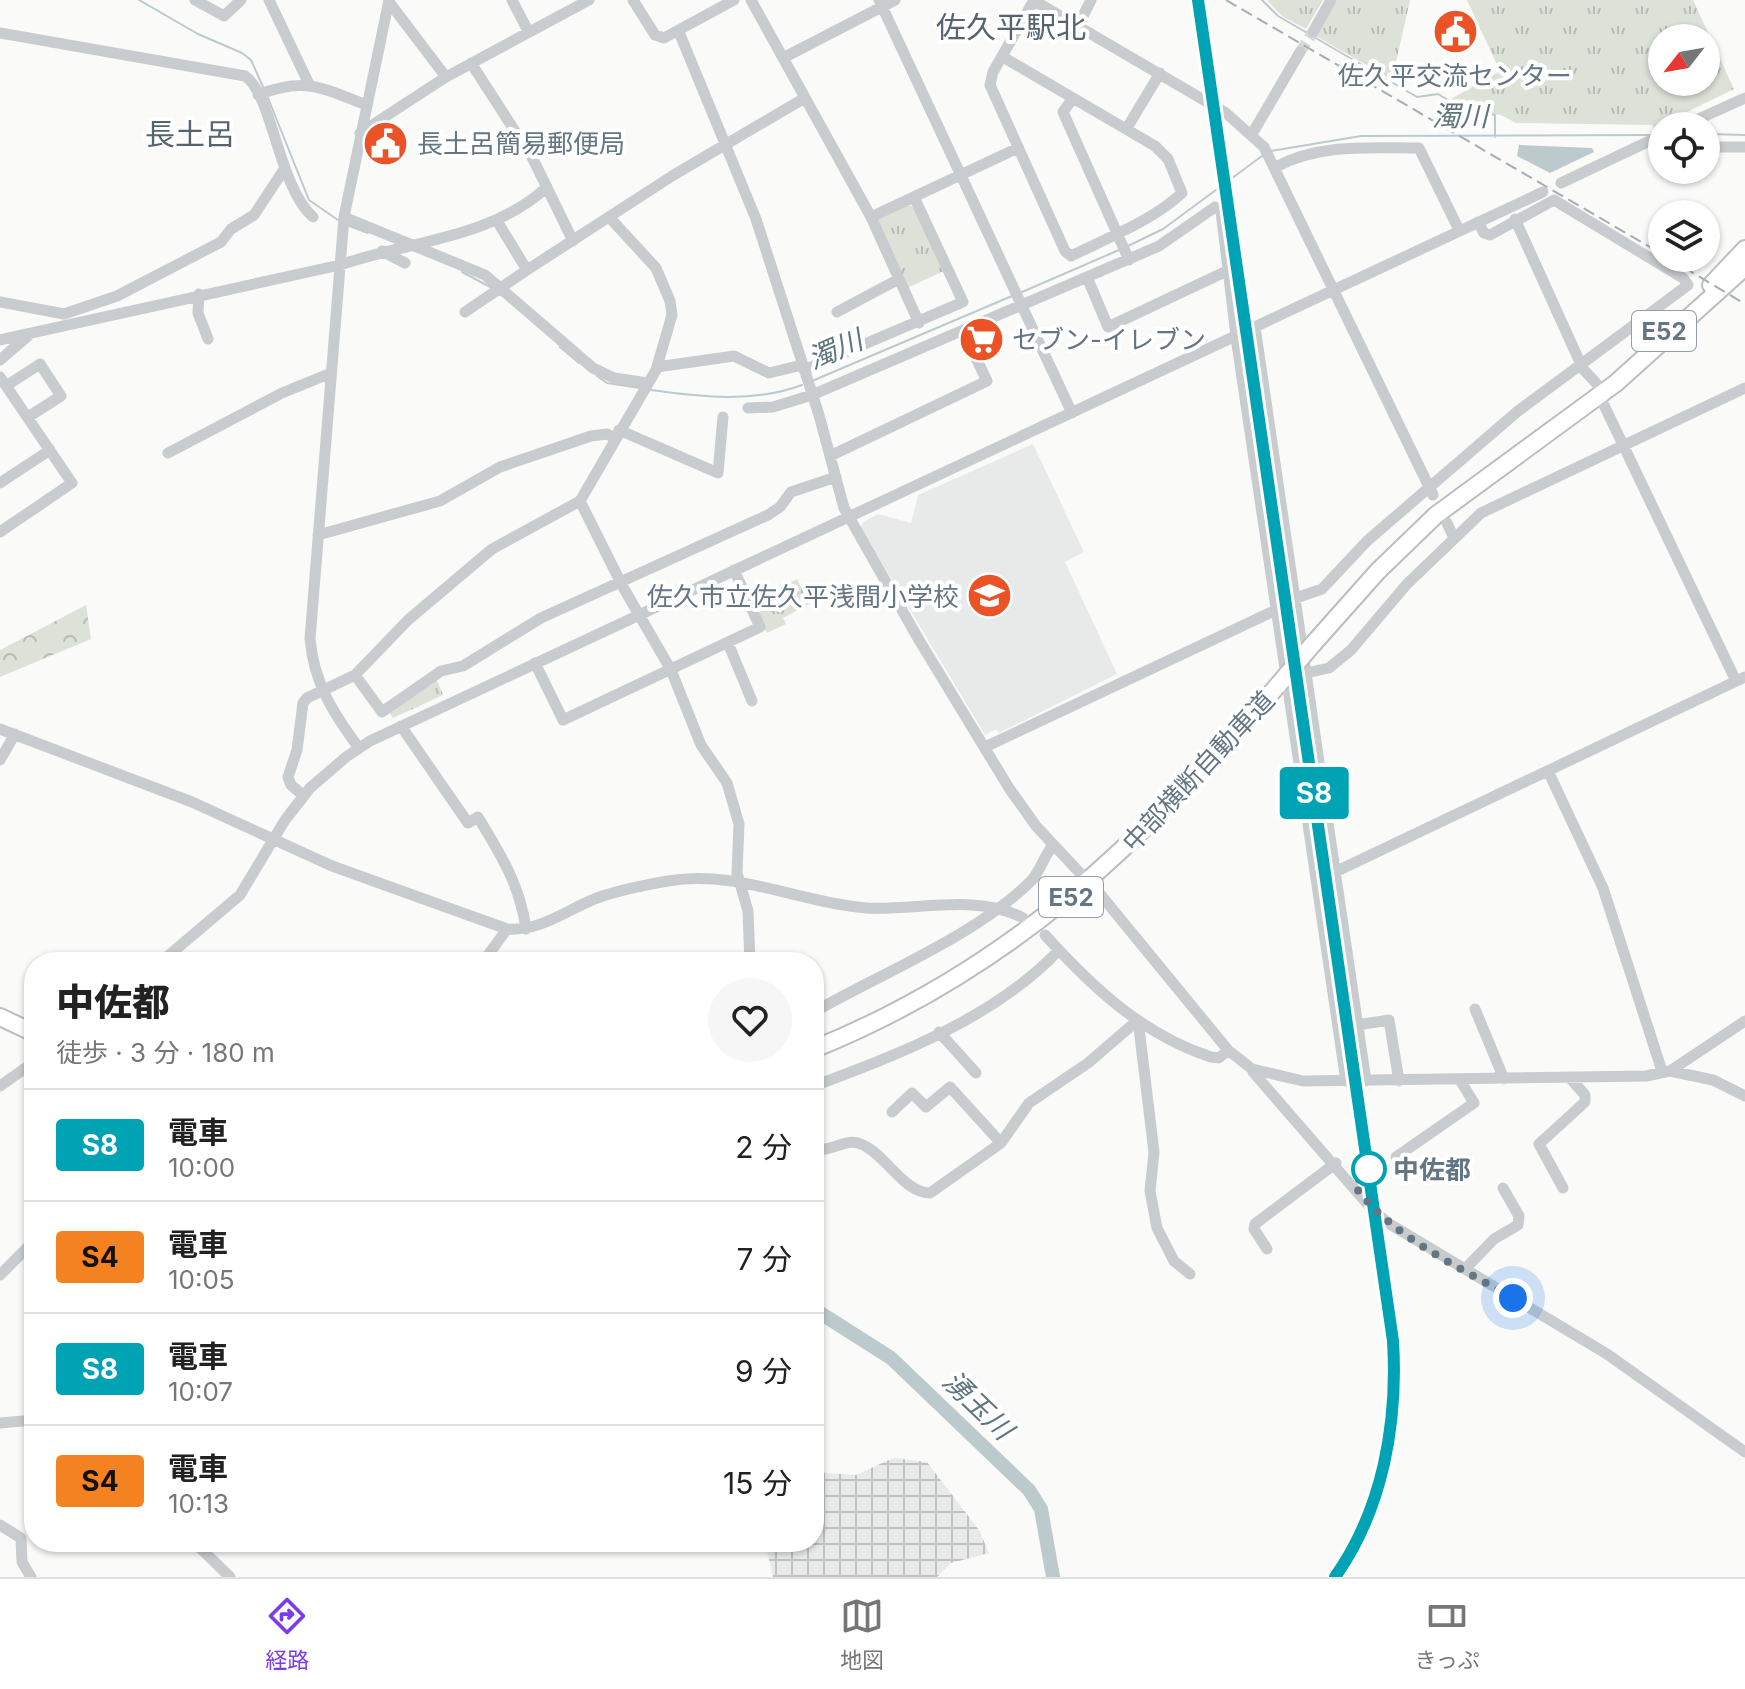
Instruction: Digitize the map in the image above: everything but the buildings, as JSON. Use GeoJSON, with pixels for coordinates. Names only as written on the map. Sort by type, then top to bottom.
{"type":"FeatureCollection","features":[{"type":"Feature","properties":{"kind":"highway","name":"中部横断自動車道"},"geometry":{"type":"LineString","coordinates":[[1579,409],[1676,319],[1745,249]]}},
{"type":"Feature","properties":{"kind":"highway","name":"中部横断自動車道"},"geometry":{"type":"LineString","coordinates":[[824,1044],[928,994],[1006,944],[1082,889],[1183,792],[1378,571],[1436,515],[1647,357],[1745,267]]}},
{"type":"Feature","properties":{"kind":"highway"},"geometry":{"type":"LineString","coordinates":[[0,1017],[24,1028]]}},
{"type":"Feature","properties":{"kind":"street"},"geometry":{"type":"LineString","coordinates":[[195,0],[224,16],[241,0]]}},
{"type":"Feature","properties":{"kind":"street"},"geometry":{"type":"LineString","coordinates":[[269,0],[309,84]]}},
{"type":"Feature","properties":{"kind":"street"},"geometry":{"type":"LineString","coordinates":[[512,0],[528,31]]}},
{"type":"Feature","properties":{"kind":"street"},"geometry":{"type":"LineString","coordinates":[[360,133],[446,77],[589,0]]}},
{"type":"Feature","properties":{"kind":"street"},"geometry":{"type":"LineString","coordinates":[[633,0],[658,37],[664,38],[734,0]]}},
{"type":"Feature","properties":{"kind":"street"},"geometry":{"type":"LineString","coordinates":[[751,0],[803,99],[871,217],[919,323]]}},
{"type":"Feature","properties":{"kind":"street"},"geometry":{"type":"LineString","coordinates":[[783,58],[880,3],[895,0]]}},
{"type":"Feature","properties":{"kind":"street"},"geometry":{"type":"LineString","coordinates":[[1003,57],[1127,128],[1168,159],[1183,188],[1180,195],[1119,238],[1071,256],[1065,251],[990,85],[1003,57],[1034,0],[1226,113],[1252,134],[1274,164],[1431,491]]}},
{"type":"Feature","properties":{"kind":"street"},"geometry":{"type":"LineString","coordinates":[[1078,26],[1091,0]]}},
{"type":"Feature","properties":{"kind":"street"},"geometry":{"type":"LineString","coordinates":[[1313,32],[1331,0]]}},
{"type":"Feature","properties":{"kind":"street"},"geometry":{"type":"LineString","coordinates":[[389,1],[446,77]]}},
{"type":"Feature","properties":{"kind":"street"},"geometry":{"type":"LineString","coordinates":[[359,748],[321,691],[314,674],[310,639],[344,223],[389,1]]}},
{"type":"Feature","properties":{"kind":"street"},"geometry":{"type":"LineString","coordinates":[[880,3],[1072,413]]}},
{"type":"Feature","properties":{"kind":"street"},"geometry":{"type":"LineString","coordinates":[[679,32],[756,219],[848,517],[1021,806],[1080,873]]}},
{"type":"Feature","properties":{"kind":"street"},"geometry":{"type":"LineString","coordinates":[[0,33],[245,76],[259,94],[296,197],[313,217]]}},
{"type":"Feature","properties":{"kind":"street"},"geometry":{"type":"LineString","coordinates":[[1252,134],[1300,52]]}},
{"type":"Feature","properties":{"kind":"street"},"geometry":{"type":"LineString","coordinates":[[471,63],[547,187],[573,241]]}},
{"type":"Feature","properties":{"kind":"street"},"geometry":{"type":"LineString","coordinates":[[1127,128],[1160,73]]}},
{"type":"Feature","properties":{"kind":"street"},"geometry":{"type":"LineString","coordinates":[[259,94],[309,84],[366,105]]}},
{"type":"Feature","properties":{"kind":"street"},"geometry":{"type":"LineString","coordinates":[[1073,98],[1063,112],[1128,258]]}},
{"type":"Feature","properties":{"kind":"street"},"geometry":{"type":"LineString","coordinates":[[1714,112],[1745,98]]}},
{"type":"Feature","properties":{"kind":"street"},"geometry":{"type":"LineString","coordinates":[[465,312],[573,241],[803,99]]}},
{"type":"Feature","properties":{"kind":"street"},"geometry":{"type":"LineString","coordinates":[[1561,183],[1648,142]]}},
{"type":"Feature","properties":{"kind":"street"},"geometry":{"type":"LineString","coordinates":[[1720,147],[1745,147]]}},
{"type":"Feature","properties":{"kind":"street"},"geometry":{"type":"LineString","coordinates":[[871,217],[1018,148]]}},
{"type":"Feature","properties":{"kind":"street"},"geometry":{"type":"LineString","coordinates":[[1274,164],[1337,150],[1419,148],[1459,230]]}},
{"type":"Feature","properties":{"kind":"street"},"geometry":{"type":"LineString","coordinates":[[0,340],[29,335],[117,296],[189,256],[216,245],[231,229],[254,215],[285,168]]}},
{"type":"Feature","properties":{"kind":"street"},"geometry":{"type":"LineString","coordinates":[[0,302],[65,319],[340,265],[497,221],[547,187]]}},
{"type":"Feature","properties":{"kind":"street"},"geometry":{"type":"LineString","coordinates":[[173,952],[240,895],[304,796],[359,748],[1543,192]]}},
{"type":"Feature","properties":{"kind":"street"},"geometry":{"type":"LineString","coordinates":[[657,367],[728,355],[745,358],[772,373],[804,371],[963,302],[914,197]]}},
{"type":"Feature","properties":{"kind":"street"},"geometry":{"type":"LineString","coordinates":[[1296,598],[1322,589],[1367,541],[1431,491],[1582,362],[1686,287],[1687,281],[1554,200],[1490,235],[1484,233],[1478,222]]}},
{"type":"Feature","properties":{"kind":"street"},"geometry":{"type":"LineString","coordinates":[[748,408],[773,407],[812,394],[1171,240],[1215,207],[1221,211],[1346,1081]]}},
{"type":"Feature","properties":{"kind":"street"},"geometry":{"type":"LineString","coordinates":[[304,796],[288,777],[297,750],[303,703],[355,675],[408,620],[492,549],[580,501],[657,367],[672,315],[670,301],[656,268],[610,218]]}},
{"type":"Feature","properties":{"kind":"street"},"geometry":{"type":"LineString","coordinates":[[1515,219],[1583,369],[1596,383]]}},
{"type":"Feature","properties":{"kind":"street"},"geometry":{"type":"LineString","coordinates":[[497,221],[527,270]]}},
{"type":"Feature","properties":{"kind":"street"},"geometry":{"type":"LineString","coordinates":[[344,223],[477,271],[497,292],[593,368],[614,378],[647,384]]}},
{"type":"Feature","properties":{"kind":"street"},"geometry":{"type":"LineString","coordinates":[[385,250],[405,263]]}},
{"type":"Feature","properties":{"kind":"street"},"geometry":{"type":"LineString","coordinates":[[1087,277],[1108,327],[1229,270]]}},
{"type":"Feature","properties":{"kind":"street"},"geometry":{"type":"LineString","coordinates":[[837,312],[899,279]]}},
{"type":"Feature","properties":{"kind":"street"},"geometry":{"type":"LineString","coordinates":[[199,294],[198,313],[208,339]]}},
{"type":"Feature","properties":{"kind":"street"},"geometry":{"type":"LineString","coordinates":[[1255,327],[1366,1081]]}},
{"type":"Feature","properties":{"kind":"street"},"geometry":{"type":"LineString","coordinates":[[830,456],[987,381],[963,331]]}},
{"type":"Feature","properties":{"kind":"street"},"geometry":{"type":"LineString","coordinates":[[0,360],[29,335]]}},
{"type":"Feature","properties":{"kind":"street"},"geometry":{"type":"LineString","coordinates":[[0,532],[72,483],[3,382],[40,364],[61,396],[28,417]]}},
{"type":"Feature","properties":{"kind":"street"},"geometry":{"type":"LineString","coordinates":[[168,453],[282,393],[331,373]]}},
{"type":"Feature","properties":{"kind":"street"},"geometry":{"type":"LineString","coordinates":[[1306,673],[1329,668],[1351,650],[1407,584],[1481,513],[1745,388]]}},
{"type":"Feature","properties":{"kind":"street"},"geometry":{"type":"LineString","coordinates":[[1335,872],[1741,679],[1604,405]]}},
{"type":"Feature","properties":{"kind":"street"},"geometry":{"type":"LineString","coordinates":[[318,535],[440,501],[500,467],[591,436],[617,434],[718,473],[723,417]]}},
{"type":"Feature","properties":{"kind":"street"},"geometry":{"type":"LineString","coordinates":[[2,477],[50,450]]}},
{"type":"Feature","properties":{"kind":"street"},"geometry":{"type":"LineString","coordinates":[[382,712],[441,671],[463,666],[541,618],[768,515],[780,507],[791,492],[836,477]]}},
{"type":"Feature","properties":{"kind":"street"},"geometry":{"type":"LineString","coordinates":[[580,501],[671,670],[701,745],[730,790],[739,824],[739,884],[748,911],[750,952]]}},
{"type":"Feature","properties":{"kind":"street"},"geometry":{"type":"LineString","coordinates":[[1447,523],[1454,538]]}},
{"type":"Feature","properties":{"kind":"street"},"geometry":{"type":"LineString","coordinates":[[535,663],[563,720],[671,670],[760,627],[734,570]]}},
{"type":"Feature","properties":{"kind":"street"},"geometry":{"type":"LineString","coordinates":[[985,747],[1278,609]]}},
{"type":"Feature","properties":{"kind":"street"},"geometry":{"type":"LineString","coordinates":[[728,643],[752,701]]}},
{"type":"Feature","properties":{"kind":"street"},"geometry":{"type":"LineString","coordinates":[[355,675],[468,823],[478,817],[516,881],[526,929]]}},
{"type":"Feature","properties":{"kind":"street"},"geometry":{"type":"LineString","coordinates":[[0,729],[192,802],[273,840],[388,887],[507,929],[526,929],[548,923],[598,898],[688,879],[739,884],[867,908],[996,907],[1023,918]]}},
{"type":"Feature","properties":{"kind":"street"},"geometry":{"type":"LineString","coordinates":[[0,760],[15,734]]}},
{"type":"Feature","properties":{"kind":"street"},"geometry":{"type":"LineString","coordinates":[[1548,771],[1603,888],[1666,1071]]}},
{"type":"Feature","properties":{"kind":"street"},"geometry":{"type":"LineString","coordinates":[[824,1007],[898,969],[996,907],[1029,883],[1053,845]]}},
{"type":"Feature","properties":{"kind":"street"},"geometry":{"type":"LineString","coordinates":[[1100,894],[1228,1050],[1252,1069],[1336,1163],[1370,1207],[1388,1223],[1607,1354],[1745,1452]]}},
{"type":"Feature","properties":{"kind":"street"},"geometry":{"type":"LineString","coordinates":[[490,952],[507,929]]}},
{"type":"Feature","properties":{"kind":"street"},"geometry":{"type":"LineString","coordinates":[[1045,935],[1112,1002],[1138,1020],[1211,1057],[1219,1058],[1228,1050]]}},
{"type":"Feature","properties":{"kind":"street"},"geometry":{"type":"LineString","coordinates":[[824,1082],[939,1032],[1009,993],[1059,950]]}},
{"type":"Feature","properties":{"kind":"street"},"geometry":{"type":"LineString","coordinates":[[1475,1009],[1504,1079]]}},
{"type":"Feature","properties":{"kind":"street"},"geometry":{"type":"LineString","coordinates":[[824,1151],[851,1142],[862,1144],[912,1188],[930,1193],[1001,1143],[1029,1103],[1079,1070],[1138,1020]]}},
{"type":"Feature","properties":{"kind":"street"},"geometry":{"type":"LineString","coordinates":[[1138,1020],[1154,1152],[1150,1191],[1157,1228],[1174,1261],[1190,1274]]}},
{"type":"Feature","properties":{"kind":"street"},"geometry":{"type":"LineString","coordinates":[[1357,1025],[1389,1020],[1399,1081]]}},
{"type":"Feature","properties":{"kind":"street"},"geometry":{"type":"LineString","coordinates":[[1252,1069],[1295,1080],[1346,1081],[1646,1076],[1666,1071],[1745,1021]]}},
{"type":"Feature","properties":{"kind":"street"},"geometry":{"type":"LineString","coordinates":[[939,1032],[970,1071]]}},
{"type":"Feature","properties":{"kind":"street"},"geometry":{"type":"LineString","coordinates":[[0,1086],[24,1069]]}},
{"type":"Feature","properties":{"kind":"street"},"geometry":{"type":"LineString","coordinates":[[1666,1071],[1704,1077],[1745,1096]]}},
{"type":"Feature","properties":{"kind":"street"},"geometry":{"type":"LineString","coordinates":[[1563,1188],[1539,1144],[1585,1102],[1585,1095],[1570,1078]]}},
{"type":"Feature","properties":{"kind":"street"},"geometry":{"type":"LineString","coordinates":[[1396,1156],[1474,1103],[1460,1080]]}},
{"type":"Feature","properties":{"kind":"street"},"geometry":{"type":"LineString","coordinates":[[893,1106],[912,1093],[926,1107],[941,1100],[950,1087],[1001,1143]]}},
{"type":"Feature","properties":{"kind":"street"},"geometry":{"type":"LineString","coordinates":[[1267,1249],[1256,1233],[1255,1224],[1336,1163]]}},
{"type":"Feature","properties":{"kind":"street"},"geometry":{"type":"LineString","coordinates":[[1465,1269],[1494,1239],[1518,1225],[1519,1216],[1509,1192]]}},
{"type":"Feature","properties":{"kind":"street"},"geometry":{"type":"LineString","coordinates":[[0,1275],[24,1251]]}},
{"type":"Feature","properties":{"kind":"street"},"geometry":{"type":"LineString","coordinates":[[0,1423],[24,1422]]}},
{"type":"Feature","properties":{"kind":"street"},"geometry":{"type":"LineString","coordinates":[[19,1423],[24,1425]]}},
{"type":"Feature","properties":{"kind":"street"},"geometry":{"type":"LineString","coordinates":[[0,1525],[21,1538],[22,1562],[31,1577]]}},
{"type":"Feature","properties":{"kind":"street"},"geometry":{"type":"LineString","coordinates":[[204,1552],[230,1577]]}},
{"type":"Feature","properties":{"kind":"shaded area"},"geometry":{"type":"Polygon","coordinates":[[[1519,145],[1592,148],[1594,152],[1550,173],[1517,156],[1519,145]]]}},
{"type":"Feature","properties":{"kind":"shaded area","name":"佐久市立佐久平浅間小学校"},"geometry":{"type":"Polygon","coordinates":[[[1033,444],[1084,552],[1065,562],[1117,674],[999,733],[996,729],[985,735],[861,528],[863,522],[878,514],[911,523],[918,495],[1033,444]]]}},
{"type":"Feature","properties":{"kind":"shaded area"},"geometry":{"type":"Polygon","coordinates":[[[893,1458],[927,1462],[979,1530],[989,1553],[951,1563],[937,1577],[773,1577],[767,1552],[824,1552],[824,1473],[856,1475],[893,1458]]]}},
{"type":"Feature","properties":{"kind":"green space"},"geometry":{"type":"Polygon","coordinates":[[[1267,0],[1323,0],[1306,29],[1282,16],[1267,0]]]}},
{"type":"Feature","properties":{"kind":"green space"},"geometry":{"type":"Polygon","coordinates":[[[1337,0],[1410,0],[1392,80],[1316,36],[1337,0]]]}},
{"type":"Feature","properties":{"kind":"green space"},"geometry":{"type":"Polygon","coordinates":[[[1467,0],[1693,0],[1704,24],[1648,24],[1648,96],[1720,96],[1687,112],[1648,112],[1648,125],[1516,123],[1501,115],[1471,112],[1451,99],[1500,71],[1467,0]]]}},
{"type":"Feature","properties":{"kind":"green space"},"geometry":{"type":"Polygon","coordinates":[[[1720,59],[1734,89],[1720,96],[1720,59]]]}},
{"type":"Feature","properties":{"kind":"green space"},"geometry":{"type":"Polygon","coordinates":[[[908,205],[914,207],[944,271],[907,288],[877,223],[879,219],[908,205]]]}},
{"type":"Feature","properties":{"kind":"green space"},"geometry":{"type":"Polygon","coordinates":[[[797,579],[809,604],[783,618],[786,624],[767,633],[752,602],[797,579]]]}},
{"type":"Feature","properties":{"kind":"green space"},"geometry":{"type":"Polygon","coordinates":[[[86,605],[91,639],[0,677],[0,650],[86,605]]]}},
{"type":"Feature","properties":{"kind":"green space"},"geometry":{"type":"Polygon","coordinates":[[[436,678],[443,695],[393,718],[388,711],[436,678]]]}},
{"type":"Feature","properties":{"kind":"waterway","name":"濁川"},"geometry":{"type":"LineString","coordinates":[[139,0],[198,34],[242,53],[251,60],[264,89]]}},
{"type":"Feature","properties":{"kind":"waterway"},"geometry":{"type":"LineString","coordinates":[[1262,0],[1278,16],[1309,34]]}},
{"type":"Feature","properties":{"kind":"waterway"},"geometry":{"type":"LineString","coordinates":[[1314,37],[1417,97],[1438,94],[1470,113],[1495,115],[1495,137]]}},
{"type":"Feature","properties":{"kind":"waterway","name":"濁川"},"geometry":{"type":"LineString","coordinates":[[268,98],[309,200],[338,220]]}},
{"type":"Feature","properties":{"kind":"waterway","name":"濁川"},"geometry":{"type":"LineString","coordinates":[[1720,134],[1745,135]]}},
{"type":"Feature","properties":{"kind":"waterway","name":"濁川"},"geometry":{"type":"LineString","coordinates":[[1271,151],[1361,136],[1648,135]]}},
{"type":"Feature","properties":{"kind":"waterway","name":"濁川"},"geometry":{"type":"LineString","coordinates":[[1128,246],[1163,229],[1262,156]]}},
{"type":"Feature","properties":{"kind":"waterway","name":"濁川"},"geometry":{"type":"LineString","coordinates":[[347,225],[368,233]]}},
{"type":"Feature","properties":{"kind":"waterway","name":"濁川"},"geometry":{"type":"LineString","coordinates":[[1022,292],[1119,250]]}},
{"type":"Feature","properties":{"kind":"waterway","name":"濁川"},"geometry":{"type":"LineString","coordinates":[[462,272],[492,288]]}},
{"type":"Feature","properties":{"kind":"waterway","name":"濁川"},"geometry":{"type":"LineString","coordinates":[[812,381],[1012,296]]}},
{"type":"Feature","properties":{"kind":"waterway","name":"濁川"},"geometry":{"type":"LineString","coordinates":[[560,347],[579,363]]}},
{"type":"Feature","properties":{"kind":"waterway","name":"濁川"},"geometry":{"type":"LineString","coordinates":[[597,376],[607,383],[640,388]]}},
{"type":"Feature","properties":{"kind":"waterway","name":"濁川"},"geometry":{"type":"LineString","coordinates":[[651,390],[746,396],[784,391],[802,385]]}},
{"type":"Feature","properties":{"kind":"waterway","name":"湧玉川"},"geometry":{"type":"LineString","coordinates":[[824,1315],[891,1358],[1029,1490],[1041,1509],[1053,1577]]}},
{"type":"Feature","properties":{"kind":"tunnel"},"geometry":{"type":"LineString","coordinates":[[1300,52],[1313,32]]}},
{"type":"Feature","properties":{"kind":"railway"},"geometry":{"type":"LineString","coordinates":[[1198,0],[1393,1341],[1393,1403],[1384,1464],[1365,1523],[1335,1577]]}},
{"type":"Feature","properties":{"kind":"railway"},"geometry":{"type":"LineString","coordinates":[[1226,0],[1648,246]]}},
{"type":"Feature","properties":{"kind":"railway"},"geometry":{"type":"LineString","coordinates":[[1691,272],[1745,304]]}},
{"type":"Feature","properties":{"kind":"train","name":"S8"},"geometry":{"type":"LineString","coordinates":[[1198,0],[1393,1341],[1395,1375],[1392,1424],[1383,1469],[1361,1532],[1335,1577]]}},
{"type":"Feature","properties":{"kind":"place","name":"佐久平交流センター"},"geometry":{"type":"Point","coordinates":[1455,32]}},
{"type":"Feature","properties":{"kind":"place","name":"長土呂簡易郵便局"},"geometry":{"type":"Point","coordinates":[386,143]}},
{"type":"Feature","properties":{"kind":"place","name":"セブン-イレブン"},"geometry":{"type":"Point","coordinates":[981,339]}},
{"type":"Feature","properties":{"kind":"place","name":"佐久市立佐久平浅間小学校"},"geometry":{"type":"Point","coordinates":[990,596]}},
{"type":"Feature","properties":{"kind":"place","name":"中佐都"},"geometry":{"type":"Point","coordinates":[1369,1169]}},
{"type":"Feature","properties":{"kind":"district","name":"佐久平駅北"},"geometry":{"type":"Point","coordinates":[1011,27]}},
{"type":"Feature","properties":{"kind":"district","name":"長土呂"},"geometry":{"type":"Point","coordinates":[190,134]}},
{"type":"Feature","properties":{"kind":"route"},"geometry":{"type":"LineString","coordinates":[[1369,1169],[1354,1185],[1370,1207],[1388,1223],[1513,1298]]}}]}
